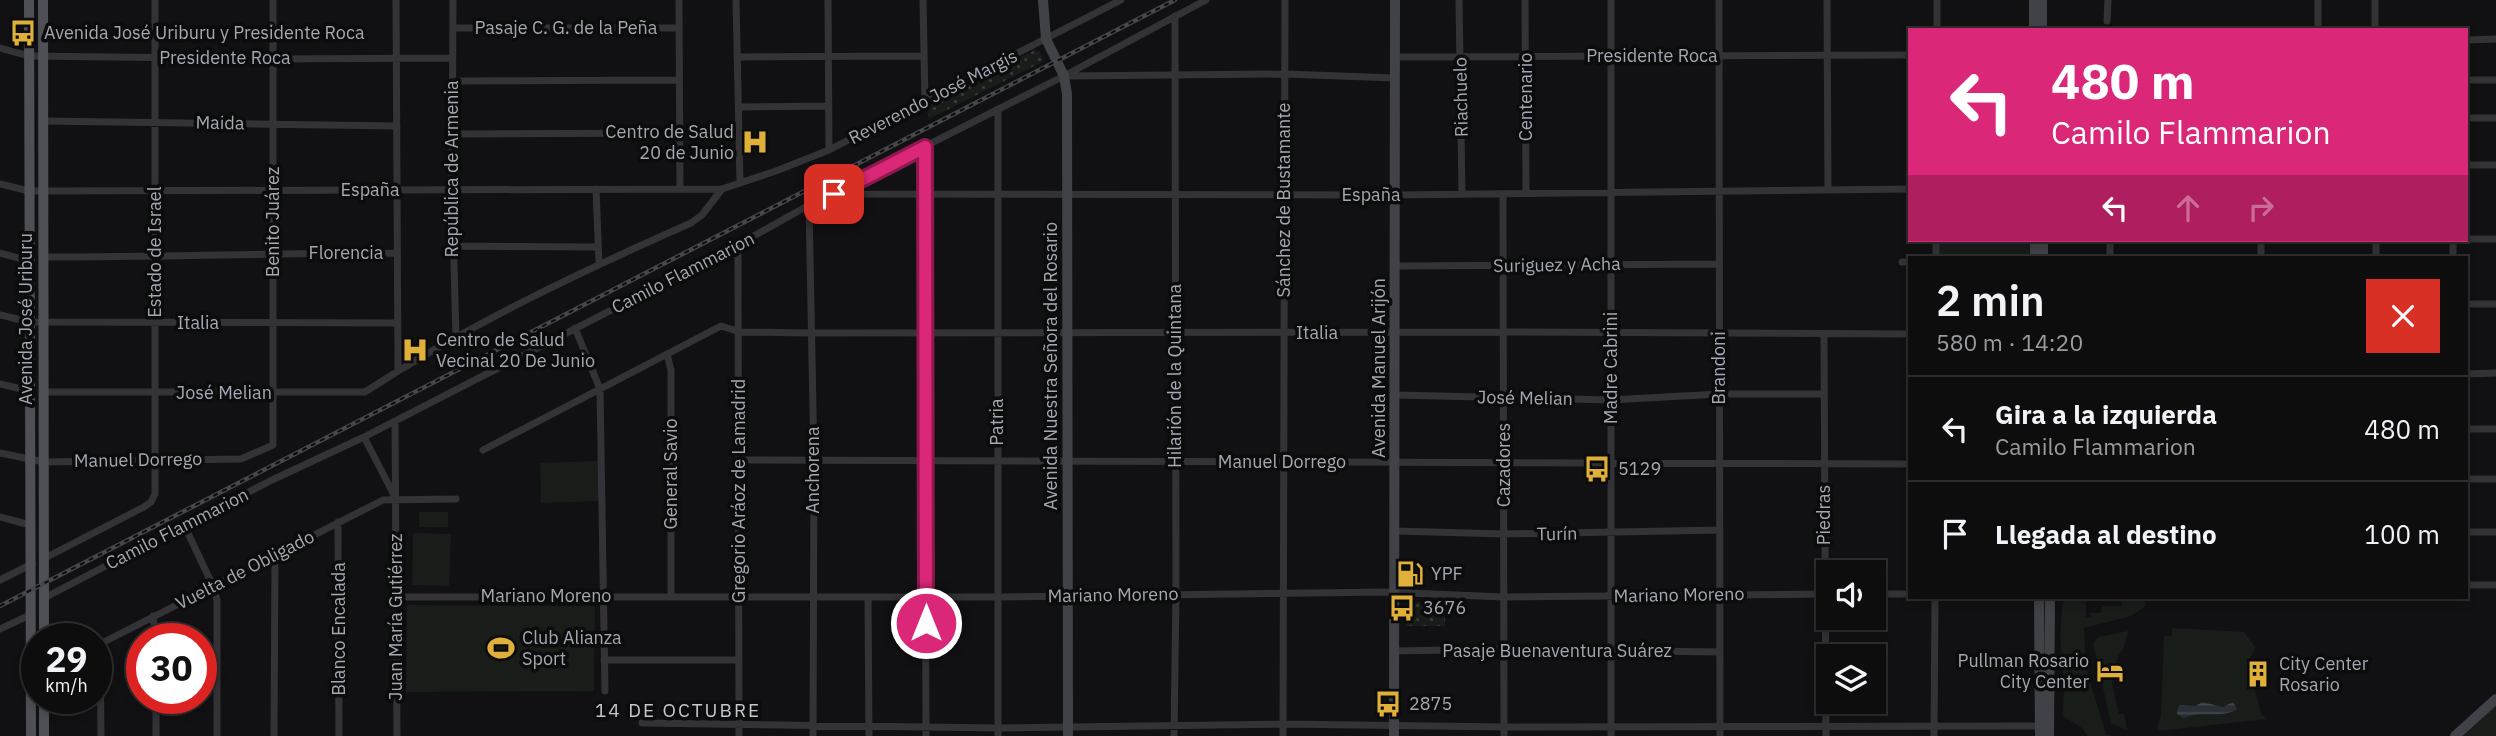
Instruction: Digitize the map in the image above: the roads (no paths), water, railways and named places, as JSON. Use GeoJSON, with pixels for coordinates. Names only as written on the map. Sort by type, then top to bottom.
{"type":"FeatureCollection","features":[{"type":"Feature","properties":{"kind":"main road","name":"Avenida José Uriburu"},"geometry":{"type":"LineString","coordinates":[[29,0],[31,623]]}},
{"type":"Feature","properties":{"kind":"main road","name":"Avenida José Uriburu"},"geometry":{"type":"LineString","coordinates":[[43,0],[44,623]]}},
{"type":"Feature","properties":{"kind":"main road","name":"Avenida José Uriburu"},"geometry":{"type":"LineString","coordinates":[[31,736],[32,714]]}},
{"type":"Feature","properties":{"kind":"main road"},"geometry":{"type":"LineString","coordinates":[[44,714],[44,736]]}},
{"type":"Feature","properties":{"kind":"street","name":"Estado de Israel"},"geometry":{"type":"LineString","coordinates":[[44,558],[151,502],[155,494],[156,0]]}},
{"type":"Feature","properties":{"kind":"street","name":"Benito Juárez"},"geometry":{"type":"LineString","coordinates":[[273,0],[274,445]]}},
{"type":"Feature","properties":{"kind":"street"},"geometry":{"type":"LineString","coordinates":[[396,0],[398,371],[599,264],[691,223],[702,215],[722,189]]}},
{"type":"Feature","properties":{"kind":"street","name":"República de Armenia"},"geometry":{"type":"LineString","coordinates":[[453,0],[452,246],[456,339]]}},
{"type":"Feature","properties":{"kind":"street"},"geometry":{"type":"LineString","coordinates":[[679,0],[680,189]]}},
{"type":"Feature","properties":{"kind":"street"},"geometry":{"type":"LineString","coordinates":[[736,0],[740,182]]}},
{"type":"Feature","properties":{"kind":"street"},"geometry":{"type":"LineString","coordinates":[[828,0],[829,150]]}},
{"type":"Feature","properties":{"kind":"street"},"geometry":{"type":"LineString","coordinates":[[923,0],[925,102]]}},
{"type":"Feature","properties":{"kind":"street","name":"Avenida Nuestra Señora del Rosario"},"geometry":{"type":"LineString","coordinates":[[1043,0],[1046,39],[1064,76],[1067,94],[1068,732]]}},
{"type":"Feature","properties":{"kind":"street","name":"Reverendo José Margis"},"geometry":{"type":"LineString","coordinates":[[740,182],[829,150],[1121,0]]}},
{"type":"Feature","properties":{"kind":"street","name":"Camilo Flammarion"},"geometry":{"type":"LineString","coordinates":[[44,598],[738,245],[1206,0]]}},
{"type":"Feature","properties":{"kind":"street","name":"Sánchez de Bustamante"},"geometry":{"type":"LineString","coordinates":[[1283,736],[1285,0]]}},
{"type":"Feature","properties":{"kind":"street","name":"Avenida Manuel Arijón"},"geometry":{"type":"LineString","coordinates":[[1394,736],[1395,0]]}},
{"type":"Feature","properties":{"kind":"street","name":"Riachuelo"},"geometry":{"type":"LineString","coordinates":[[1459,0],[1462,194]]}},
{"type":"Feature","properties":{"kind":"street","name":"Centenario"},"geometry":{"type":"LineString","coordinates":[[1525,0],[1526,193]]}},
{"type":"Feature","properties":{"kind":"street","name":"Madre Cabrini"},"geometry":{"type":"LineString","coordinates":[[1611,0],[1611,736]]}},
{"type":"Feature","properties":{"kind":"street","name":"Brandoni"},"geometry":{"type":"LineString","coordinates":[[1719,0],[1720,736]]}},
{"type":"Feature","properties":{"kind":"street"},"geometry":{"type":"LineString","coordinates":[[1827,0],[1828,190]]}},
{"type":"Feature","properties":{"kind":"street"},"geometry":{"type":"LineString","coordinates":[[1937,0],[1937,28]]}},
{"type":"Feature","properties":{"kind":"street"},"geometry":{"type":"LineString","coordinates":[[2034,0],[2034,28]]}},
{"type":"Feature","properties":{"kind":"street"},"geometry":{"type":"LineString","coordinates":[[2042,0],[2042,28]]}},
{"type":"Feature","properties":{"kind":"street"},"geometry":{"type":"LineString","coordinates":[[2107,21],[2108,0]]}},
{"type":"Feature","properties":{"kind":"street"},"geometry":{"type":"LineString","coordinates":[[2318,0],[2318,28]]}},
{"type":"Feature","properties":{"kind":"street"},"geometry":{"type":"LineString","coordinates":[[2375,0],[2375,28]]}},
{"type":"Feature","properties":{"kind":"street","name":"Hilarión de la Quintana"},"geometry":{"type":"LineString","coordinates":[[1174,736],[1175,16]]}},
{"type":"Feature","properties":{"kind":"street","name":"Pasaje C. G. de la Peña"},"geometry":{"type":"LineString","coordinates":[[453,28],[679,28]]}},
{"type":"Feature","properties":{"kind":"street"},"geometry":{"type":"LineString","coordinates":[[2468,40],[2496,39]]}},
{"type":"Feature","properties":{"kind":"street","name":"Presidente Roca"},"geometry":{"type":"LineString","coordinates":[[0,48],[29,56],[273,60],[451,58]]}},
{"type":"Feature","properties":{"kind":"street","name":"Presidente Roca"},"geometry":{"type":"LineString","coordinates":[[1395,57],[1908,55]]}},
{"type":"Feature","properties":{"kind":"street"},"geometry":{"type":"LineString","coordinates":[[737,57],[923,56]]}},
{"type":"Feature","properties":{"kind":"street"},"geometry":{"type":"LineString","coordinates":[[1064,76],[1285,74],[1395,78]]}},
{"type":"Feature","properties":{"kind":"street"},"geometry":{"type":"LineString","coordinates":[[452,80],[679,80]]}},
{"type":"Feature","properties":{"kind":"street"},"geometry":{"type":"LineString","coordinates":[[2468,80],[2496,80]]}},
{"type":"Feature","properties":{"kind":"street"},"geometry":{"type":"LineString","coordinates":[[738,107],[829,106]]}},
{"type":"Feature","properties":{"kind":"street","name":"Patria"},"geometry":{"type":"LineString","coordinates":[[998,109],[998,732]]}},
{"type":"Feature","properties":{"kind":"street"},"geometry":{"type":"LineString","coordinates":[[2468,118],[2496,118]]}},
{"type":"Feature","properties":{"kind":"street","name":"Maida"},"geometry":{"type":"LineString","coordinates":[[43,121],[397,126]]}},
{"type":"Feature","properties":{"kind":"street"},"geometry":{"type":"LineString","coordinates":[[452,134],[679,132]]}},
{"type":"Feature","properties":{"kind":"street"},"geometry":{"type":"LineString","coordinates":[[925,147],[926,732]]}},
{"type":"Feature","properties":{"kind":"street"},"geometry":{"type":"LineString","coordinates":[[2468,165],[2496,165]]}},
{"type":"Feature","properties":{"kind":"street","name":"España"},"geometry":{"type":"LineString","coordinates":[[0,184],[29,191],[452,190],[722,189],[740,182]]}},
{"type":"Feature","properties":{"kind":"street"},"geometry":{"type":"LineString","coordinates":[[596,189],[599,264]]}},
{"type":"Feature","properties":{"kind":"street","name":"España"},"geometry":{"type":"LineString","coordinates":[[834,194],[1395,195],[1908,189]]}},
{"type":"Feature","properties":{"kind":"street","name":"Cazadores"},"geometry":{"type":"LineString","coordinates":[[1503,194],[1504,736]]}},
{"type":"Feature","properties":{"kind":"street","name":"Anchorena"},"geometry":{"type":"LineString","coordinates":[[810,205],[814,461],[813,736]]}},
{"type":"Feature","properties":{"kind":"street"},"geometry":{"type":"LineString","coordinates":[[2468,239],[2496,239]]}},
{"type":"Feature","properties":{"kind":"street","name":"Gregorio Aráoz de Lamadrid"},"geometry":{"type":"LineString","coordinates":[[738,245],[739,736]]}},
{"type":"Feature","properties":{"kind":"street"},"geometry":{"type":"LineString","coordinates":[[452,246],[598,247]]}},
{"type":"Feature","properties":{"kind":"street"},"geometry":{"type":"LineString","coordinates":[[0,253],[29,261]]}},
{"type":"Feature","properties":{"kind":"street","name":"Florencia"},"geometry":{"type":"LineString","coordinates":[[43,257],[397,253]]}},
{"type":"Feature","properties":{"kind":"street","name":"Suriguez y Acha"},"geometry":{"type":"LineString","coordinates":[[1395,265],[1719,264]]}},
{"type":"Feature","properties":{"kind":"street"},"geometry":{"type":"LineString","coordinates":[[2468,304],[2496,304]]}},
{"type":"Feature","properties":{"kind":"street","name":"Italia"},"geometry":{"type":"LineString","coordinates":[[0,315],[30,322],[397,323]]}},
{"type":"Feature","properties":{"kind":"street","name":"Italia"},"geometry":{"type":"LineString","coordinates":[[667,354],[721,326],[740,332],[812,333],[1504,331],[1908,334]]}},
{"type":"Feature","properties":{"kind":"street"},"geometry":{"type":"LineString","coordinates":[[575,328],[600,389],[605,691]]}},
{"type":"Feature","properties":{"kind":"street","name":"Piedras"},"geometry":{"type":"LineString","coordinates":[[1824,335],[1826,560]]}},
{"type":"Feature","properties":{"kind":"street"},"geometry":{"type":"LineString","coordinates":[[482,450],[667,354]]}},
{"type":"Feature","properties":{"kind":"street","name":"General Savio"},"geometry":{"type":"LineString","coordinates":[[667,354],[671,370],[671,596]]}},
{"type":"Feature","properties":{"kind":"street","name":"José Melian"},"geometry":{"type":"LineString","coordinates":[[44,392],[366,392],[398,371]]}},
{"type":"Feature","properties":{"kind":"street"},"geometry":{"type":"LineString","coordinates":[[2468,374],[2496,373]]}},
{"type":"Feature","properties":{"kind":"street"},"geometry":{"type":"LineString","coordinates":[[0,383],[30,391]]}},
{"type":"Feature","properties":{"kind":"street","name":"José Melian"},"geometry":{"type":"LineString","coordinates":[[1395,396],[1611,400],[1719,394],[1823,394]]}},
{"type":"Feature","properties":{"kind":"street","name":"Juan María Gutiérrez"},"geometry":{"type":"LineString","coordinates":[[395,421],[397,736]]}},
{"type":"Feature","properties":{"kind":"street"},"geometry":{"type":"LineString","coordinates":[[2468,429],[2496,429]]}},
{"type":"Feature","properties":{"kind":"street","name":"Juan María Gutiérrez"},"geometry":{"type":"LineString","coordinates":[[364,437],[396,499]]}},
{"type":"Feature","properties":{"kind":"street","name":"Manuel Dorrego"},"geometry":{"type":"LineString","coordinates":[[0,453],[44,462],[241,459],[274,445]]}},
{"type":"Feature","properties":{"kind":"street","name":"Manuel Dorrego"},"geometry":{"type":"LineString","coordinates":[[739,460],[1908,464]]}},
{"type":"Feature","properties":{"kind":"street"},"geometry":{"type":"LineString","coordinates":[[2468,479],[2496,480]]}},
{"type":"Feature","properties":{"kind":"street","name":"Vuelta de Obligado"},"geometry":{"type":"LineString","coordinates":[[112,638],[383,500],[456,499]]}},
{"type":"Feature","properties":{"kind":"street"},"geometry":{"type":"LineString","coordinates":[[0,517],[30,525]]}},
{"type":"Feature","properties":{"kind":"street","name":"Blanco Encalada"},"geometry":{"type":"LineString","coordinates":[[338,522],[339,736]]}},
{"type":"Feature","properties":{"kind":"street"},"geometry":{"type":"LineString","coordinates":[[184,525],[217,600],[217,736]]}},
{"type":"Feature","properties":{"kind":"street","name":"Turín"},"geometry":{"type":"LineString","coordinates":[[1395,531],[1504,534],[1720,530]]}},
{"type":"Feature","properties":{"kind":"street"},"geometry":{"type":"LineString","coordinates":[[2468,532],[2496,532]]}},
{"type":"Feature","properties":{"kind":"street"},"geometry":{"type":"LineString","coordinates":[[274,736],[275,556]]}},
{"type":"Feature","properties":{"kind":"street"},"geometry":{"type":"LineString","coordinates":[[0,580],[44,558]]}},
{"type":"Feature","properties":{"kind":"street"},"geometry":{"type":"LineString","coordinates":[[2468,585],[2496,585]]}},
{"type":"Feature","properties":{"kind":"street","name":"Mariano Moreno"},"geometry":{"type":"LineString","coordinates":[[396,597],[998,597],[1395,592],[1503,597],[1816,594]]}},
{"type":"Feature","properties":{"kind":"street"},"geometry":{"type":"LineString","coordinates":[[1886,594],[1908,594]]}},
{"type":"Feature","properties":{"kind":"street"},"geometry":{"type":"LineString","coordinates":[[868,597],[869,736]]}},
{"type":"Feature","properties":{"kind":"street"},"geometry":{"type":"LineString","coordinates":[[1934,736],[1935,599]]}},
{"type":"Feature","properties":{"kind":"street"},"geometry":{"type":"LineString","coordinates":[[642,723],[869,726],[926,732],[1068,732],[1283,724],[1504,727],[1934,726],[2040,731],[2039,599]]}},
{"type":"Feature","properties":{"kind":"street"},"geometry":{"type":"LineString","coordinates":[[2049,736],[2050,599]]}},
{"type":"Feature","properties":{"kind":"street"},"geometry":{"type":"LineString","coordinates":[[0,629],[30,615]]}},
{"type":"Feature","properties":{"kind":"street"},"geometry":{"type":"LineString","coordinates":[[153,616],[154,623]]}},
{"type":"Feature","properties":{"kind":"street","name":"Piedras"},"geometry":{"type":"LineString","coordinates":[[1826,736],[1827,630]]}},
{"type":"Feature","properties":{"kind":"street","name":"Pasaje Buenaventura Suárez"},"geometry":{"type":"LineString","coordinates":[[1394,651],[1503,649],[1720,652]]}},
{"type":"Feature","properties":{"kind":"street"},"geometry":{"type":"LineString","coordinates":[[604,660],[739,660]]}},
{"type":"Feature","properties":{"kind":"street"},"geometry":{"type":"LineString","coordinates":[[2455,736],[2496,699]]}},
{"type":"Feature","properties":{"kind":"street"},"geometry":{"type":"LineString","coordinates":[[100,714],[101,736]]}},
{"type":"Feature","properties":{"kind":"street"},"geometry":{"type":"LineString","coordinates":[[156,714],[156,736]]}},
{"type":"Feature","properties":{"kind":"railway"},"geometry":{"type":"LineString","coordinates":[[0,606],[1175,0]]}},
{"type":"Feature","properties":{"kind":"place","name":"Avenida José Uriburu y Presidente Roca"},"geometry":{"type":"Point","coordinates":[23,33]}},
{"type":"Feature","properties":{"kind":"place","name":"Centro de Salud 20 de Junio"},"geometry":{"type":"Point","coordinates":[755,142]}},
{"type":"Feature","properties":{"kind":"place","name":"Centro de Salud Vecinal 20 De Junio"},"geometry":{"type":"Point","coordinates":[415,350]}},
{"type":"Feature","properties":{"kind":"place","name":"5129"},"geometry":{"type":"Point","coordinates":[1597,469]}},
{"type":"Feature","properties":{"kind":"place","name":"YPF"},"geometry":{"type":"Point","coordinates":[1410,574]}},
{"type":"Feature","properties":{"kind":"place","name":"3676"},"geometry":{"type":"Point","coordinates":[1402,608]}},
{"type":"Feature","properties":{"kind":"place","name":"Club Alianza Sport"},"geometry":{"type":"Point","coordinates":[501,648]}},
{"type":"Feature","properties":{"kind":"place","name":"Pullman Rosario City Center"},"geometry":{"type":"Point","coordinates":[2110,671]}},
{"type":"Feature","properties":{"kind":"place","name":"City Center Rosario"},"geometry":{"type":"Point","coordinates":[2258,674]}},
{"type":"Feature","properties":{"kind":"place","name":"2875"},"geometry":{"type":"Point","coordinates":[1388,704]}},
{"type":"Feature","properties":{"kind":"district","name":"14 DE OCTUBRE"},"geometry":{"type":"Point","coordinates":[678,710]}}]}
